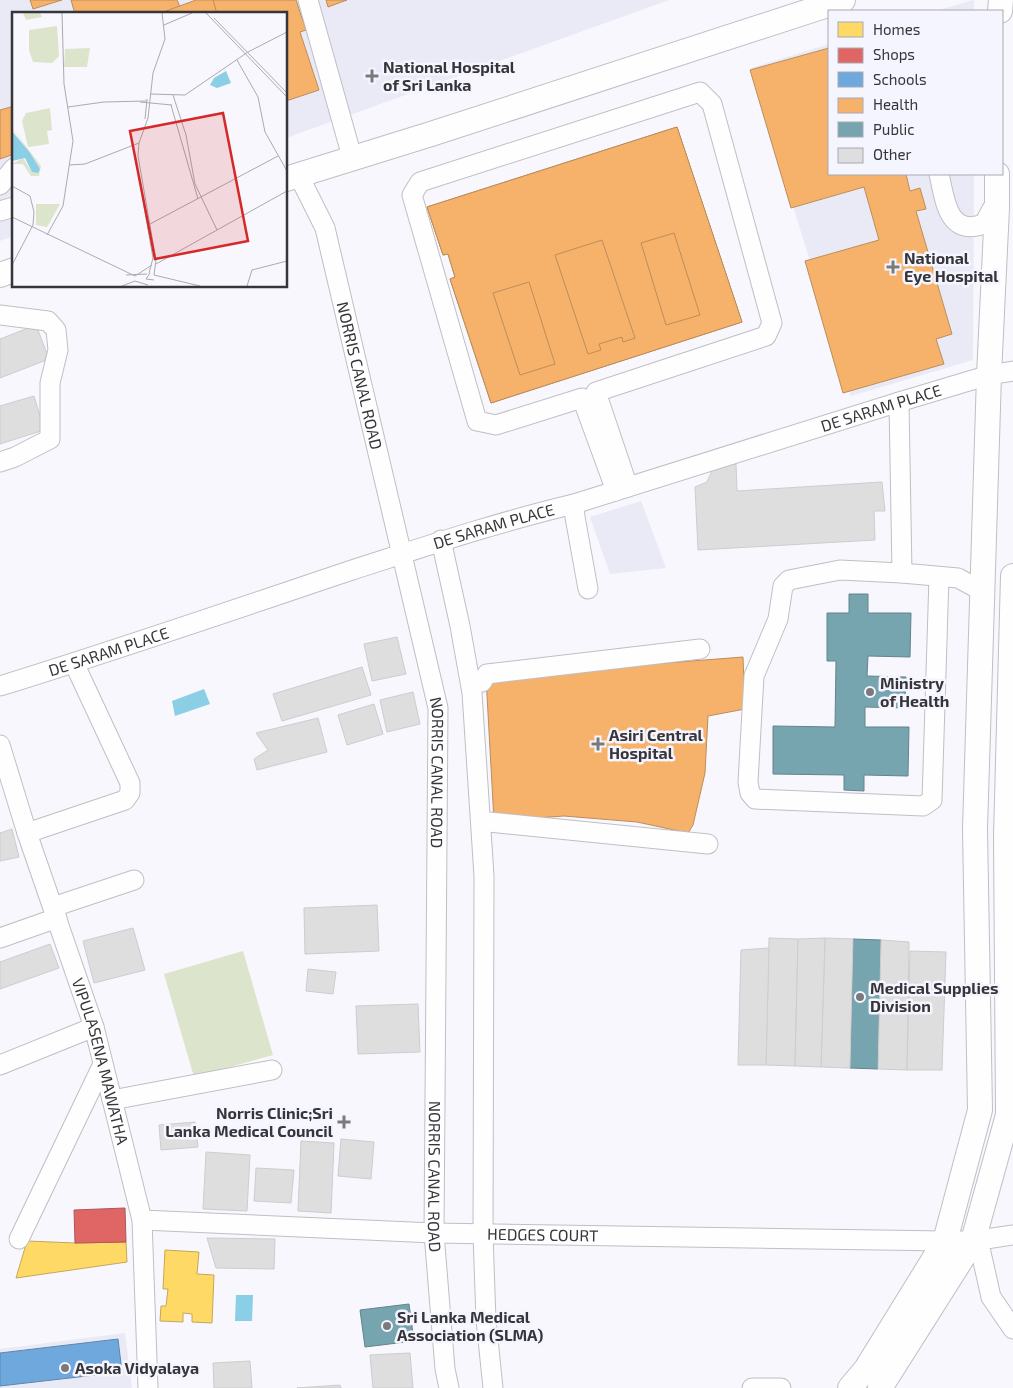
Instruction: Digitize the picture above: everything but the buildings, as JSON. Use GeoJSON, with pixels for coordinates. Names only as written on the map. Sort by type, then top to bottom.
{"type":"FeatureCollection","features":[{"type":"Feature","properties":{"kind":"main road"},"geometry":{"type":"LineString","coordinates":[[292,176],[431,134],[844,0]]}},
{"type":"Feature","properties":{"kind":"main road"},"geometry":{"type":"LineString","coordinates":[[850,1388],[866,1369],[945,1241],[980,1110],[975,829],[997,175]]}},
{"type":"Feature","properties":{"kind":"main road"},"geometry":{"type":"LineString","coordinates":[[0,275],[12,271]]}},
{"type":"Feature","properties":{"kind":"main road"},"geometry":{"type":"LineString","coordinates":[[880,1388],[975,1240],[1008,1115],[1009,837],[1013,576]]}},
{"type":"Feature","properties":{"kind":"street"},"geometry":{"type":"LineString","coordinates":[[308,0],[352,157]]}},
{"type":"Feature","properties":{"kind":"street"},"geometry":{"type":"LineString","coordinates":[[700,92],[712,104],[772,323],[766,336],[596,392],[622,489],[582,398],[496,425],[477,421],[412,195],[420,182],[700,92]]}},
{"type":"Feature","properties":{"kind":"street"},"geometry":{"type":"LineString","coordinates":[[0,185],[12,170]]}},
{"type":"Feature","properties":{"kind":"street"},"geometry":{"type":"LineString","coordinates":[[939,175],[948,213],[961,225],[974,228],[984,224],[992,209],[997,208]]}},
{"type":"Feature","properties":{"kind":"street","name":"NORRIS CANAL ROAD"},"geometry":{"type":"LineString","coordinates":[[292,176],[325,228],[438,708],[434,1233],[449,1388]]}},
{"type":"Feature","properties":{"kind":"street"},"geometry":{"type":"LineString","coordinates":[[0,314],[48,321],[56,330],[58,350],[50,382],[50,439],[16,457],[0,462]]}},
{"type":"Feature","properties":{"kind":"street","name":"DE SARAM PLACE"},"geometry":{"type":"LineString","coordinates":[[0,686],[441,540],[574,504],[899,402],[989,375],[1013,371]]}},
{"type":"Feature","properties":{"kind":"street"},"geometry":{"type":"LineString","coordinates":[[899,402],[902,573]]}},
{"type":"Feature","properties":{"kind":"street"},"geometry":{"type":"LineString","coordinates":[[574,504],[588,588]]}},
{"type":"Feature","properties":{"kind":"street"},"geometry":{"type":"LineString","coordinates":[[441,540],[460,626],[472,693],[484,876],[483,1234],[486,1320],[494,1388]]}},
{"type":"Feature","properties":{"kind":"street"},"geometry":{"type":"LineString","coordinates":[[939,577],[932,800],[923,806],[755,799],[750,793],[748,782],[754,676],[778,619],[783,586],[789,580],[840,570],[902,573],[958,578],[982,591]]}},
{"type":"Feature","properties":{"kind":"street"},"geometry":{"type":"LineString","coordinates":[[460,626],[473,654],[482,682],[489,822],[484,876]]}},
{"type":"Feature","properties":{"kind":"street"},"geometry":{"type":"LineString","coordinates":[[482,682],[487,674],[700,649]]}},
{"type":"Feature","properties":{"kind":"street"},"geometry":{"type":"LineString","coordinates":[[27,833],[125,800],[130,793],[130,783],[74,663]]}},
{"type":"Feature","properties":{"kind":"street","name":"VIPULASENA MAWATHA"},"geometry":{"type":"LineString","coordinates":[[0,745],[27,833],[94,1027],[102,1066],[142,1220],[148,1388]]}},
{"type":"Feature","properties":{"kind":"street"},"geometry":{"type":"LineString","coordinates":[[489,822],[708,844]]}},
{"type":"Feature","properties":{"kind":"street"},"geometry":{"type":"LineString","coordinates":[[0,938],[55,912],[134,880]]}},
{"type":"Feature","properties":{"kind":"street"},"geometry":{"type":"LineString","coordinates":[[0,1065],[94,1027]]}},
{"type":"Feature","properties":{"kind":"street"},"geometry":{"type":"LineString","coordinates":[[19,1239],[102,1066]]}},
{"type":"Feature","properties":{"kind":"street"},"geometry":{"type":"LineString","coordinates":[[112,1100],[272,1070]]}},
{"type":"Feature","properties":{"kind":"street","name":"HEDGES COURT"},"geometry":{"type":"LineString","coordinates":[[142,1220],[483,1234],[945,1241],[975,1240],[1013,1234]]}},
{"type":"Feature","properties":{"kind":"street"},"geometry":{"type":"LineString","coordinates":[[975,1240],[991,1297],[1013,1329]]}},
{"type":"Feature","properties":{"kind":"street"},"geometry":{"type":"LineString","coordinates":[[752,1388],[782,1388]]}},
{"type":"Feature","properties":{"kind":"shaded area","name":"National Hospital of Sri Lanka"},"geometry":{"type":"Polygon","coordinates":[[[0,0],[669,0],[288,137],[288,12],[12,12],[12,237],[0,241],[0,0]]]}},
{"type":"Feature","properties":{"kind":"shaded area"},"geometry":{"type":"Polygon","coordinates":[[[974,0],[974,10],[939,10],[974,0]]]}},
{"type":"Feature","properties":{"kind":"shaded area","name":"National Eye Hospital"},"geometry":{"type":"Polygon","coordinates":[[[828,44],[828,175],[974,175],[973,360],[851,396],[751,68],[828,44]]]}},
{"type":"Feature","properties":{"kind":"shaded area"},"geometry":{"type":"Polygon","coordinates":[[[641,501],[666,568],[610,574],[590,517],[641,501]]]}},
{"type":"Feature","properties":{"kind":"shaded area","name":"Asoka Vidyalaya"},"geometry":{"type":"Polygon","coordinates":[[[125,1333],[132,1388],[0,1388],[0,1349],[125,1333]]]}},
{"type":"Feature","properties":{"kind":"green space"},"geometry":{"type":"Polygon","coordinates":[[[243,951],[273,1055],[194,1077],[164,974],[243,951]]]}},
{"type":"Feature","properties":{"kind":"water"},"geometry":{"type":"Polygon","coordinates":[[[204,689],[210,704],[175,716],[172,701],[204,689]]]}},
{"type":"Feature","properties":{"kind":"water"},"geometry":{"type":"Polygon","coordinates":[[[236,1295],[253,1295],[252,1321],[235,1321],[236,1295]]]}},
{"type":"Feature","properties":{"kind":"place","name":"National Hospital of Sri Lanka"},"geometry":{"type":"Point","coordinates":[372,76]}},
{"type":"Feature","properties":{"kind":"place","name":"National Eye Hospital"},"geometry":{"type":"Point","coordinates":[893,267]}},
{"type":"Feature","properties":{"kind":"place","name":"Ministry of Health"},"geometry":{"type":"Point","coordinates":[870,692]}},
{"type":"Feature","properties":{"kind":"place","name":"Asiri Central Hospital"},"geometry":{"type":"Point","coordinates":[598,744]}},
{"type":"Feature","properties":{"kind":"place","name":"Medical Supplies Division"},"geometry":{"type":"Point","coordinates":[860,997]}},
{"type":"Feature","properties":{"kind":"place","name":"Norris Clinic;Sri Lanka Medical Council"},"geometry":{"type":"Point","coordinates":[344,1122]}},
{"type":"Feature","properties":{"kind":"place","name":"Sri Lanka Medical Association (SLMA)"},"geometry":{"type":"Point","coordinates":[387,1326]}},
{"type":"Feature","properties":{"kind":"place","name":"Asoka Vidyalaya"},"geometry":{"type":"Point","coordinates":[65,1368]}}]}
